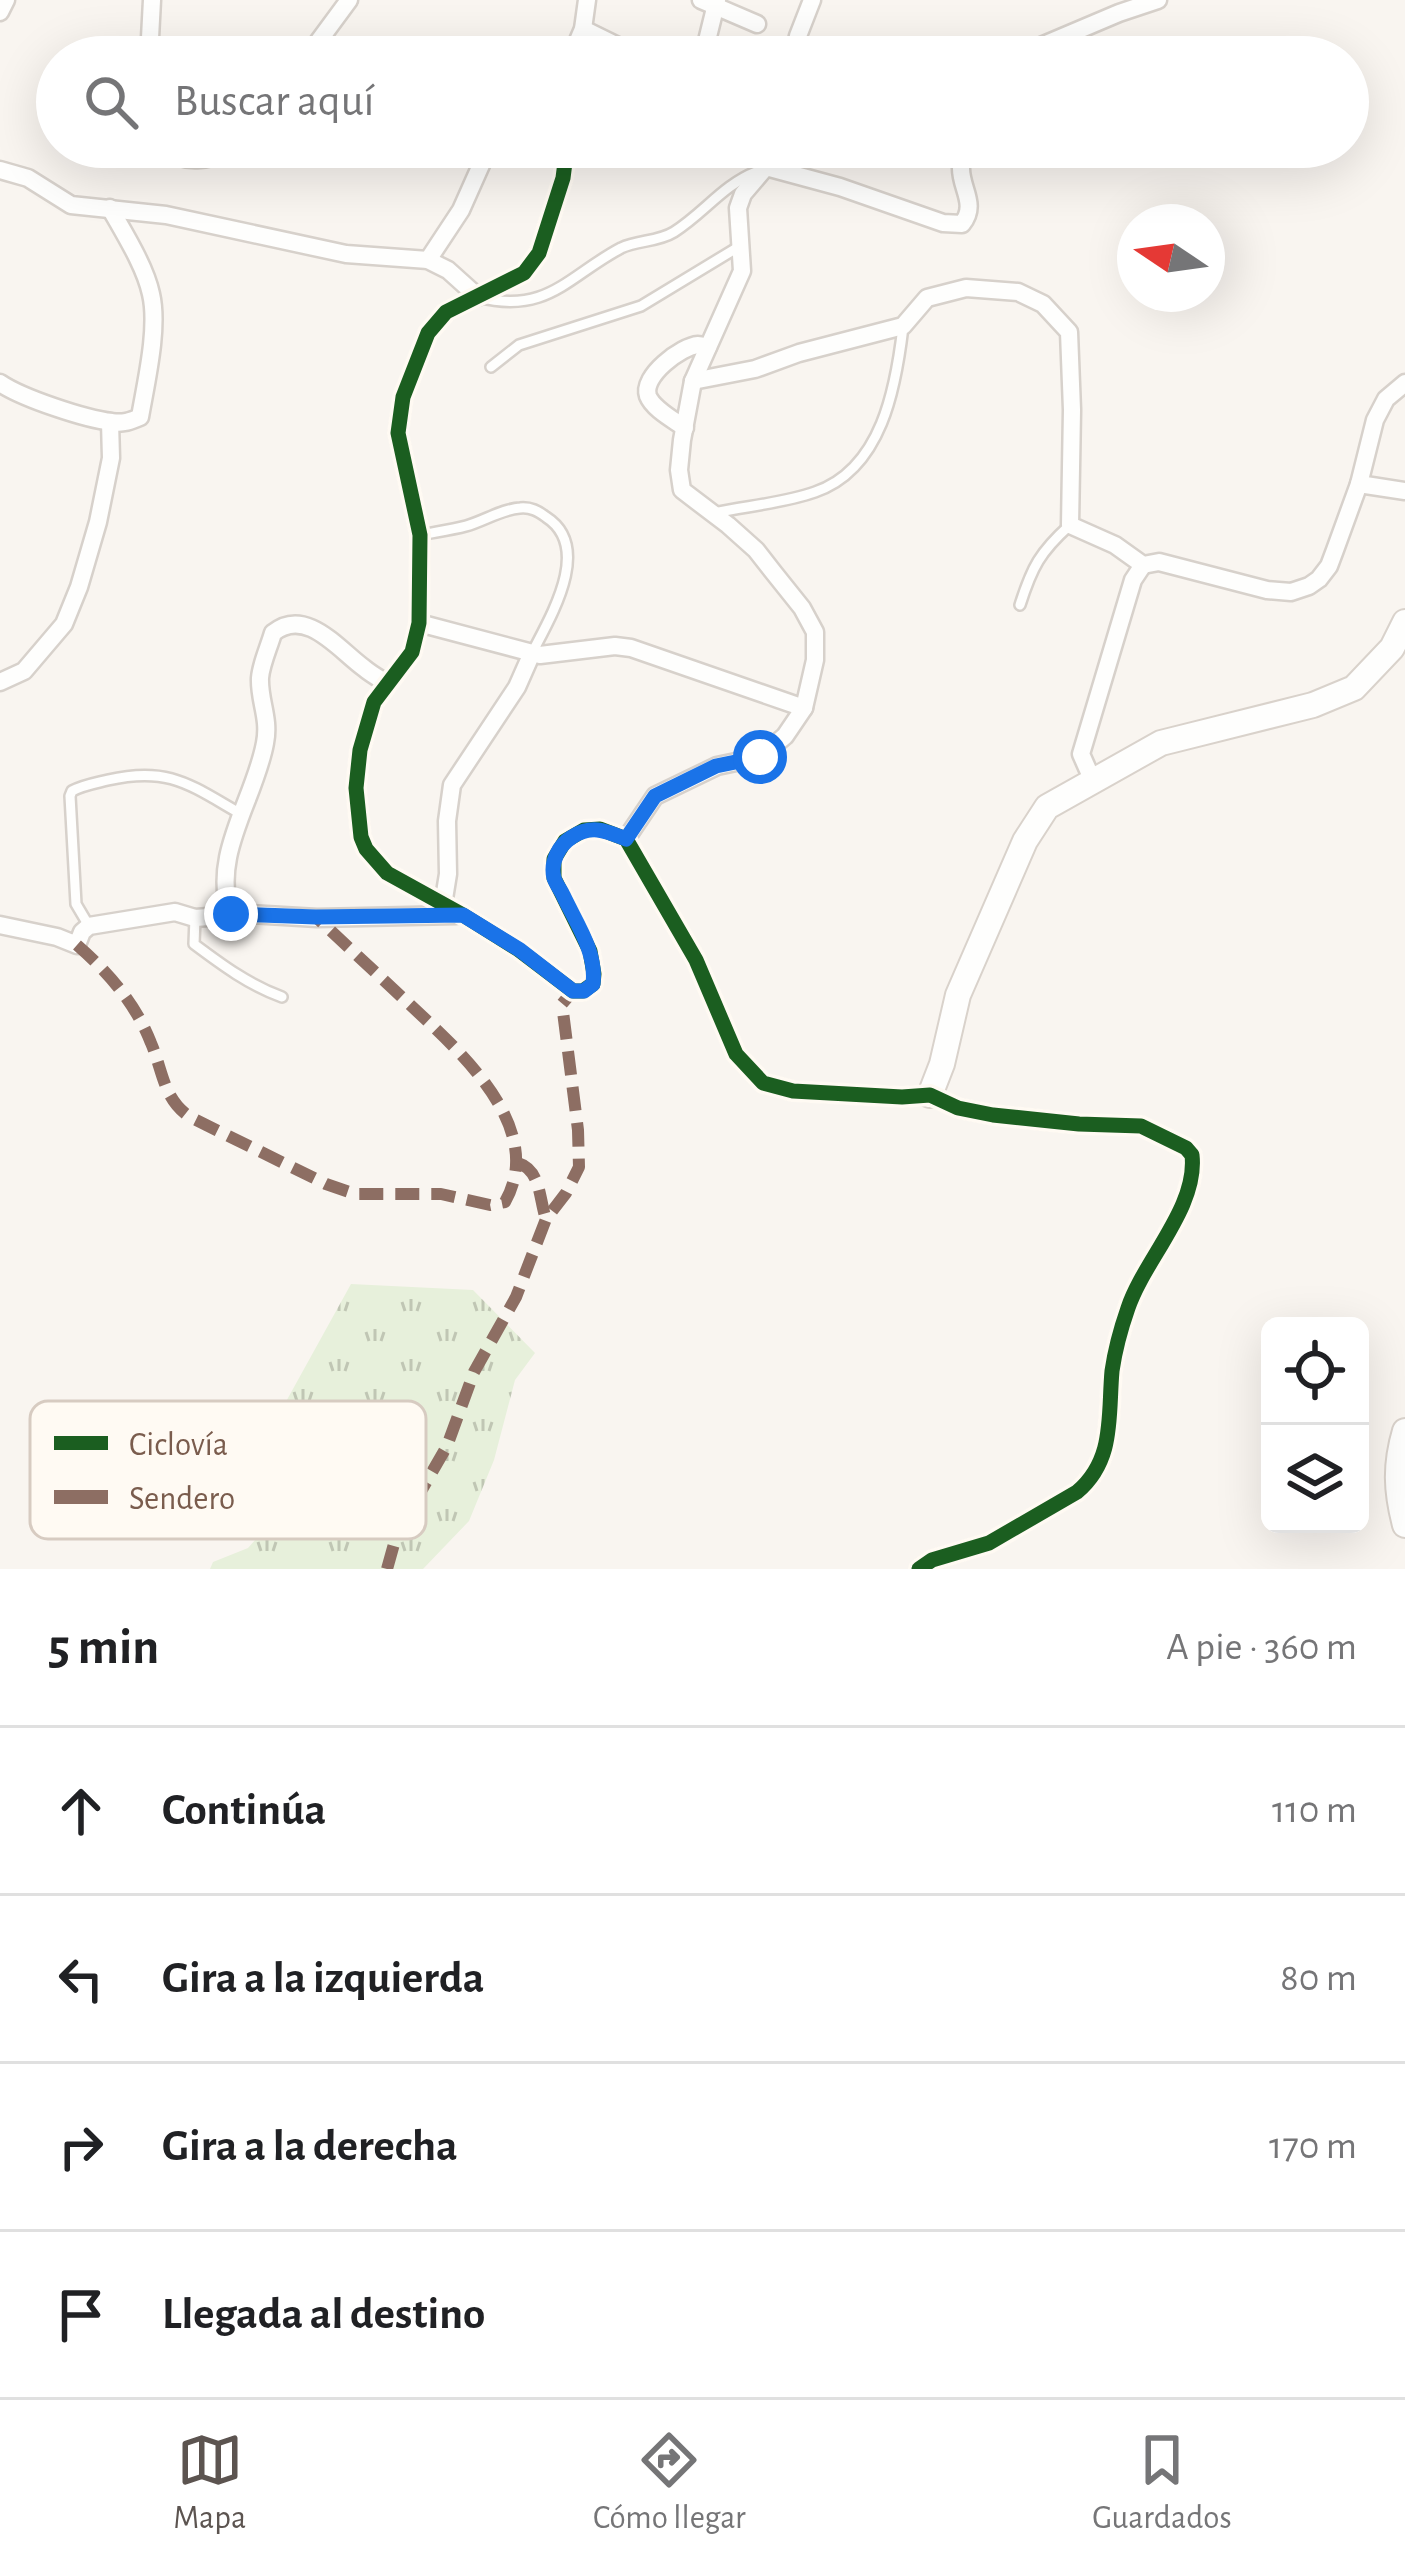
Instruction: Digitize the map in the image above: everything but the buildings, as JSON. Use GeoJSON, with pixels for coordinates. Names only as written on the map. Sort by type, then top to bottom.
{"type":"FeatureCollection","features":[{"type":"Feature","properties":{"kind":"street"},"geometry":{"type":"LineString","coordinates":[[0,12],[6,0]]}},
{"type":"Feature","properties":{"kind":"street"},"geometry":{"type":"LineString","coordinates":[[150,36],[152,0]]}},
{"type":"Feature","properties":{"kind":"street"},"geometry":{"type":"LineString","coordinates":[[323,36],[350,0]]}},
{"type":"Feature","properties":{"kind":"street"},"geometry":{"type":"LineString","coordinates":[[580,36],[586,0]]}},
{"type":"Feature","properties":{"kind":"street"},"geometry":{"type":"LineString","coordinates":[[797,36],[812,0]]}},
{"type":"Feature","properties":{"kind":"street"},"geometry":{"type":"LineString","coordinates":[[1065,36],[1158,0]]}},
{"type":"Feature","properties":{"kind":"street"},"geometry":{"type":"LineString","coordinates":[[706,36],[710,2],[757,24]]}},
{"type":"Feature","properties":{"kind":"street"},"geometry":{"type":"LineString","coordinates":[[583,29],[597,36]]}},
{"type":"Feature","properties":{"kind":"street"},"geometry":{"type":"LineString","coordinates":[[428,260],[461,210],[480,168]]}},
{"type":"Feature","properties":{"kind":"street"},"geometry":{"type":"LineString","coordinates":[[564,168],[539,253],[524,273],[446,312],[428,333],[403,398],[398,433],[420,535],[419,623],[412,652],[374,702],[359,750],[356,788],[366,849],[387,873],[520,950],[573,991],[584,991],[593,984],[590,951],[554,878],[554,859],[565,841],[584,830],[600,829],[626,839],[696,960],[736,1054],[763,1083],[793,1091],[930,1095],[958,1108],[993,1114],[1141,1126],[1192,1155],[1179,1211],[1129,1304],[1113,1365],[1109,1437],[1090,1481],[989,1543],[932,1560],[919,1569]]}},
{"type":"Feature","properties":{"kind":"street"},"geometry":{"type":"LineString","coordinates":[[626,839],[655,796],[716,766],[760,757],[785,736],[804,708],[815,661],[815,632],[802,608],[756,550],[682,490],[679,470],[693,381],[742,271],[738,208],[764,168]]}},
{"type":"Feature","properties":{"kind":"street"},"geometry":{"type":"LineString","coordinates":[[773,168],[943,223],[962,224],[970,202],[960,168]]}},
{"type":"Feature","properties":{"kind":"street"},"geometry":{"type":"LineString","coordinates":[[0,170],[28,178],[71,205],[166,214],[346,254],[428,260],[448,270],[478,297]]}},
{"type":"Feature","properties":{"kind":"street"},"geometry":{"type":"LineString","coordinates":[[0,383],[16,394],[110,422],[128,423],[140,417],[152,348],[151,295],[110,208]]}},
{"type":"Feature","properties":{"kind":"street"},"geometry":{"type":"LineString","coordinates":[[693,381],[755,369],[903,326],[927,298],[966,288],[1018,292],[1042,304],[1069,332],[1070,525],[1115,545],[1142,565],[1159,562],[1291,592],[1309,586],[1329,566],[1376,421],[1386,399],[1405,383]]}},
{"type":"Feature","properties":{"kind":"street"},"geometry":{"type":"LineString","coordinates":[[685,428],[648,396],[649,382],[655,372],[694,345],[708,347]]}},
{"type":"Feature","properties":{"kind":"street"},"geometry":{"type":"LineString","coordinates":[[0,682],[24,671],[64,624],[98,522],[111,458],[110,422]]}},
{"type":"Feature","properties":{"kind":"street"},"geometry":{"type":"LineString","coordinates":[[1358,484],[1405,490]]}},
{"type":"Feature","properties":{"kind":"street"},"geometry":{"type":"LineString","coordinates":[[1093,779],[1081,754],[1133,580],[1142,565]]}},
{"type":"Feature","properties":{"kind":"street"},"geometry":{"type":"LineString","coordinates":[[930,1095],[958,995],[1025,841],[1046,807],[1161,743],[1313,705],[1354,688],[1392,648],[1405,622]]}},
{"type":"Feature","properties":{"kind":"street"},"geometry":{"type":"LineString","coordinates":[[231,914],[225,897],[226,874],[264,749],[268,722],[260,679],[273,633],[294,623],[306,626],[388,684]]}},
{"type":"Feature","properties":{"kind":"street"},"geometry":{"type":"LineString","coordinates":[[419,623],[540,655],[631,648],[804,708]]}},
{"type":"Feature","properties":{"kind":"street"},"geometry":{"type":"LineString","coordinates":[[443,904],[452,785],[517,687],[532,653]]}},
{"type":"Feature","properties":{"kind":"street"},"geometry":{"type":"LineString","coordinates":[[0,925],[76,945],[89,926],[175,912],[195,918],[463,915]]}},
{"type":"Feature","properties":{"kind":"street"},"geometry":{"type":"LineString","coordinates":[[1405,1431],[1396,1476],[1405,1526]]}},
{"type":"Feature","properties":{"kind":"lane"},"geometry":{"type":"LineString","coordinates":[[478,297],[503,304],[558,291],[624,246],[670,235],[725,188],[762,168]]}},
{"type":"Feature","properties":{"kind":"lane"},"geometry":{"type":"LineString","coordinates":[[490,367],[519,346],[641,305],[740,246]]}},
{"type":"Feature","properties":{"kind":"lane"},"geometry":{"type":"LineString","coordinates":[[714,513],[818,491],[850,471],[886,418],[897,380],[903,326]]}},
{"type":"Feature","properties":{"kind":"lane"},"geometry":{"type":"LineString","coordinates":[[420,535],[468,526],[517,508],[533,509],[557,524],[568,543],[566,570],[554,610],[532,653]]}},
{"type":"Feature","properties":{"kind":"lane"},"geometry":{"type":"LineString","coordinates":[[1021,605],[1044,548],[1070,525]]}},
{"type":"Feature","properties":{"kind":"lane"},"geometry":{"type":"LineString","coordinates":[[89,926],[76,904],[72,791],[139,773],[169,777],[241,814]]}},
{"type":"Feature","properties":{"kind":"lane"},"geometry":{"type":"LineString","coordinates":[[195,918],[194,944],[229,970],[282,997]]}},
{"type":"Feature","properties":{"kind":"green space"},"geometry":{"type":"Polygon","coordinates":[[[351,1284],[473,1290],[535,1353],[515,1380],[494,1460],[469,1521],[423,1569],[210,1569],[213,1562],[248,1548],[256,1539],[426,1539],[426,1401],[286,1401],[351,1284]]]}},
{"type":"Feature","properties":{"kind":"marked path"},"geometry":{"type":"LineString","coordinates":[[77,945],[129,1002],[145,1029],[169,1093],[190,1117],[355,1194],[441,1194],[490,1205],[505,1202],[515,1173],[515,1145],[490,1091],[449,1042],[317,918]]}},
{"type":"Feature","properties":{"kind":"marked path"},"geometry":{"type":"LineString","coordinates":[[426,1482],[447,1446],[474,1372],[516,1297],[546,1219],[579,1167],[562,1004],[573,991]]}},
{"type":"Feature","properties":{"kind":"marked path"},"geometry":{"type":"LineString","coordinates":[[518,1163],[535,1179],[546,1219]]}},
{"type":"Feature","properties":{"kind":"marked path"},"geometry":{"type":"LineString","coordinates":[[387,1569],[396,1539]]}},
{"type":"Feature","properties":{"kind":"cycle path"},"geometry":{"type":"LineString","coordinates":[[564,168],[539,253],[524,273],[446,312],[428,333],[403,397],[398,433],[420,535],[419,623],[412,652],[374,702],[360,750],[356,788],[366,849],[387,873],[519,950],[573,991],[583,991],[593,984],[590,951],[554,878],[554,859],[565,841],[584,830],[600,829],[626,839],[696,960],[736,1054],[763,1083],[793,1091],[930,1095],[958,1108],[993,1115],[1141,1126],[1192,1155],[1192,1175],[1179,1214],[1123,1323],[1112,1371],[1107,1436],[1098,1466],[1077,1492],[989,1543],[932,1560],[919,1569]]}},
{"type":"Feature","properties":{"kind":"route"},"geometry":{"type":"LineString","coordinates":[[231,914],[463,915],[520,950],[573,991],[584,991],[593,984],[590,951],[554,878],[554,859],[565,841],[584,830],[600,829],[626,839],[655,796],[716,766],[760,757]]}}]}
